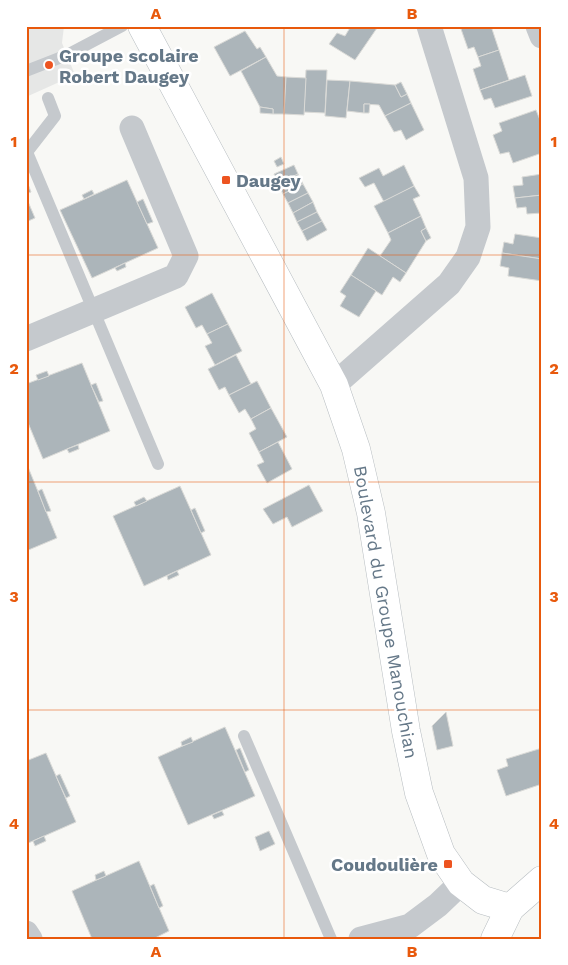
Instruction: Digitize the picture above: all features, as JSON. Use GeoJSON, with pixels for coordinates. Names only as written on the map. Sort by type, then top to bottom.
{"type":"FeatureCollection","features":[{"type":"Feature","properties":{"kind":"street","name":"Boulevard du Groupe Manouchian"},"geometry":{"type":"LineString","coordinates":[[142,26],[334,385],[356,449],[371,513],[406,731],[419,793],[441,854],[461,883],[484,900],[510,908]]}},
{"type":"Feature","properties":{"kind":"street"},"geometry":{"type":"LineString","coordinates":[[334,385],[449,284],[468,257],[478,227],[476,178],[430,26]]}},
{"type":"Feature","properties":{"kind":"street"},"geometry":{"type":"LineString","coordinates":[[538,26],[542,36]]}},
{"type":"Feature","properties":{"kind":"street"},"geometry":{"type":"LineString","coordinates":[[26,339],[176,276],[186,256],[132,128]]}},
{"type":"Feature","properties":{"kind":"street"},"geometry":{"type":"LineString","coordinates":[[495,939],[510,908],[542,880]]}},
{"type":"Feature","properties":{"kind":"street"},"geometry":{"type":"LineString","coordinates":[[361,939],[410,926],[438,905],[461,883]]}},
{"type":"Feature","properties":{"kind":"street"},"geometry":{"type":"LineString","coordinates":[[26,933],[30,939]]}},
{"type":"Feature","properties":{"kind":"lane"},"geometry":{"type":"LineString","coordinates":[[26,71],[67,55],[99,31],[122,26]]}},
{"type":"Feature","properties":{"kind":"lane"},"geometry":{"type":"LineString","coordinates":[[48,98],[55,116],[27,152],[158,464]]}},
{"type":"Feature","properties":{"kind":"lane"},"geometry":{"type":"LineString","coordinates":[[244,736],[331,939]]}},
{"type":"Feature","properties":{"kind":"shaded area","name":"Groupe scolaire Robert Daugey"},"geometry":{"type":"Polygon","coordinates":[[[26,26],[64,26],[62,43],[75,75],[26,97],[26,26]]]}},
{"type":"Feature","properties":{"kind":"building"},"geometry":{"type":"Polygon","coordinates":[[[351,26],[377,28],[355,60],[329,44],[337,33],[345,36],[351,26]]]}},
{"type":"Feature","properties":{"kind":"building"},"geometry":{"type":"Polygon","coordinates":[[[469,26],[491,26],[499,50],[478,57],[474,47],[468,49],[461,29],[469,26]]]}},
{"type":"Feature","properties":{"kind":"building"},"geometry":{"type":"Polygon","coordinates":[[[245,31],[257,49],[260,47],[266,57],[230,76],[214,47],[245,31]]]}},
{"type":"Feature","properties":{"kind":"building"},"geometry":{"type":"Polygon","coordinates":[[[499,50],[509,80],[480,90],[473,69],[481,66],[478,57],[499,50]]]}},
{"type":"Feature","properties":{"kind":"building"},"geometry":{"type":"Polygon","coordinates":[[[266,57],[277,76],[286,77],[284,114],[273,114],[273,109],[260,107],[241,71],[266,57]]]}},
{"type":"Feature","properties":{"kind":"building"},"geometry":{"type":"Polygon","coordinates":[[[306,70],[327,70],[325,113],[304,112],[306,70]]]}},
{"type":"Feature","properties":{"kind":"building"},"geometry":{"type":"Polygon","coordinates":[[[525,75],[532,96],[495,108],[491,98],[484,100],[480,90],[525,75]]]}},
{"type":"Feature","properties":{"kind":"building"},"geometry":{"type":"Polygon","coordinates":[[[286,77],[306,78],[304,115],[284,114],[286,77]]]}},
{"type":"Feature","properties":{"kind":"building"},"geometry":{"type":"Polygon","coordinates":[[[327,80],[350,81],[346,118],[325,116],[327,80]]]}},
{"type":"Feature","properties":{"kind":"building"},"geometry":{"type":"Polygon","coordinates":[[[350,81],[395,85],[401,97],[407,94],[411,103],[385,116],[379,105],[364,104],[364,113],[347,111],[350,81]]]}},
{"type":"Feature","properties":{"kind":"building"},"geometry":{"type":"Polygon","coordinates":[[[401,82],[407,94],[401,97],[395,85],[401,82]]]}},
{"type":"Feature","properties":{"kind":"building"},"geometry":{"type":"Polygon","coordinates":[[[411,103],[424,130],[406,140],[401,130],[394,132],[385,116],[411,103]]]}},
{"type":"Feature","properties":{"kind":"building"},"geometry":{"type":"Polygon","coordinates":[[[364,104],[370,104],[369,113],[364,113],[364,104]]]}},
{"type":"Feature","properties":{"kind":"building"},"geometry":{"type":"Polygon","coordinates":[[[260,107],[273,109],[273,114],[260,113],[260,107]]]}},
{"type":"Feature","properties":{"kind":"building"},"geometry":{"type":"Polygon","coordinates":[[[536,110],[542,125],[542,153],[513,163],[509,152],[500,154],[493,135],[502,131],[499,123],[536,110]]]}},
{"type":"Feature","properties":{"kind":"building"},"geometry":{"type":"Polygon","coordinates":[[[281,157],[284,164],[277,167],[274,161],[281,157]]]}},
{"type":"Feature","properties":{"kind":"building"},"geometry":{"type":"Polygon","coordinates":[[[294,165],[298,174],[278,184],[274,174],[294,165]]]}},
{"type":"Feature","properties":{"kind":"building"},"geometry":{"type":"Polygon","coordinates":[[[404,165],[414,186],[384,202],[374,183],[365,187],[359,178],[379,168],[383,176],[404,165]]]}},
{"type":"Feature","properties":{"kind":"building"},"geometry":{"type":"Polygon","coordinates":[[[298,174],[303,184],[283,194],[278,184],[298,174]]]}},
{"type":"Feature","properties":{"kind":"building"},"geometry":{"type":"Polygon","coordinates":[[[542,174],[542,195],[515,198],[513,186],[523,185],[522,177],[542,174]]]}},
{"type":"Feature","properties":{"kind":"building"},"geometry":{"type":"Polygon","coordinates":[[[26,179],[31,192],[26,194],[26,179]]]}},
{"type":"Feature","properties":{"kind":"building"},"geometry":{"type":"Polygon","coordinates":[[[127,180],[158,248],[92,278],[60,210],[127,180]]]}},
{"type":"Feature","properties":{"kind":"building"},"geometry":{"type":"Polygon","coordinates":[[[303,184],[308,193],[288,203],[283,194],[303,184]]]}},
{"type":"Feature","properties":{"kind":"building"},"geometry":{"type":"Polygon","coordinates":[[[414,186],[420,196],[413,199],[421,216],[388,233],[374,206],[414,186]]]}},
{"type":"Feature","properties":{"kind":"building"},"geometry":{"type":"Polygon","coordinates":[[[92,190],[94,194],[84,199],[82,195],[92,190]]]}},
{"type":"Feature","properties":{"kind":"building"},"geometry":{"type":"Polygon","coordinates":[[[308,193],[313,202],[293,213],[288,203],[308,193]]]}},
{"type":"Feature","properties":{"kind":"building"},"geometry":{"type":"Polygon","coordinates":[[[542,195],[542,213],[527,214],[526,207],[517,208],[515,198],[542,195]]]}},
{"type":"Feature","properties":{"kind":"building"},"geometry":{"type":"Polygon","coordinates":[[[26,197],[35,218],[26,222],[26,197]]]}},
{"type":"Feature","properties":{"kind":"building"},"geometry":{"type":"Polygon","coordinates":[[[143,199],[153,222],[147,224],[137,202],[143,199]]]}},
{"type":"Feature","properties":{"kind":"building"},"geometry":{"type":"Polygon","coordinates":[[[313,202],[317,212],[297,222],[293,213],[313,202]]]}},
{"type":"Feature","properties":{"kind":"building"},"geometry":{"type":"Polygon","coordinates":[[[317,212],[322,221],[302,231],[297,222],[317,212]]]}},
{"type":"Feature","properties":{"kind":"building"},"geometry":{"type":"Polygon","coordinates":[[[421,216],[426,228],[421,231],[426,241],[406,273],[380,256],[391,240],[388,233],[421,216]]]}},
{"type":"Feature","properties":{"kind":"building"},"geometry":{"type":"Polygon","coordinates":[[[322,221],[327,230],[307,241],[302,231],[322,221]]]}},
{"type":"Feature","properties":{"kind":"building"},"geometry":{"type":"Polygon","coordinates":[[[426,228],[431,238],[426,241],[421,231],[426,228]]]}},
{"type":"Feature","properties":{"kind":"building"},"geometry":{"type":"Polygon","coordinates":[[[515,234],[542,238],[542,259],[502,253],[504,242],[513,244],[515,234]]]}},
{"type":"Feature","properties":{"kind":"building"},"geometry":{"type":"Polygon","coordinates":[[[368,248],[406,273],[400,282],[393,277],[382,295],[351,275],[368,248]]]}},
{"type":"Feature","properties":{"kind":"building"},"geometry":{"type":"Polygon","coordinates":[[[502,253],[542,259],[542,281],[508,276],[509,268],[500,266],[502,253]]]}},
{"type":"Feature","properties":{"kind":"building"},"geometry":{"type":"Polygon","coordinates":[[[125,263],[126,267],[117,271],[115,268],[125,263]]]}},
{"type":"Feature","properties":{"kind":"building"},"geometry":{"type":"Polygon","coordinates":[[[351,275],[376,291],[359,317],[340,306],[346,296],[340,292],[351,275]]]}},
{"type":"Feature","properties":{"kind":"building"},"geometry":{"type":"Polygon","coordinates":[[[212,293],[228,324],[207,334],[202,325],[196,328],[185,307],[212,293]]]}},
{"type":"Feature","properties":{"kind":"building"},"geometry":{"type":"Polygon","coordinates":[[[228,324],[242,351],[215,365],[205,346],[212,343],[207,334],[228,324]]]}},
{"type":"Feature","properties":{"kind":"building"},"geometry":{"type":"Polygon","coordinates":[[[236,355],[251,384],[229,395],[225,387],[219,390],[208,369],[236,355]]]}},
{"type":"Feature","properties":{"kind":"building"},"geometry":{"type":"Polygon","coordinates":[[[82,363],[110,431],[43,459],[26,418],[26,384],[82,363]]]}},
{"type":"Feature","properties":{"kind":"building"},"geometry":{"type":"Polygon","coordinates":[[[47,371],[49,376],[38,380],[36,375],[47,371]]]}},
{"type":"Feature","properties":{"kind":"building"},"geometry":{"type":"Polygon","coordinates":[[[257,381],[271,408],[251,419],[245,409],[239,413],[229,395],[257,381]]]}},
{"type":"Feature","properties":{"kind":"building"},"geometry":{"type":"Polygon","coordinates":[[[96,383],[103,401],[99,402],[91,385],[96,383]]]}},
{"type":"Feature","properties":{"kind":"building"},"geometry":{"type":"Polygon","coordinates":[[[271,408],[287,437],[259,452],[249,433],[256,429],[251,419],[271,408]]]}},
{"type":"Feature","properties":{"kind":"building"},"geometry":{"type":"Polygon","coordinates":[[[278,442],[292,469],[267,483],[257,465],[264,462],[259,452],[278,442]]]}},
{"type":"Feature","properties":{"kind":"building"},"geometry":{"type":"Polygon","coordinates":[[[78,445],[79,449],[69,453],[67,449],[78,445]]]}},
{"type":"Feature","properties":{"kind":"building"},"geometry":{"type":"Polygon","coordinates":[[[28,467],[57,538],[26,551],[26,468],[28,467]]]}},
{"type":"Feature","properties":{"kind":"building"},"geometry":{"type":"Polygon","coordinates":[[[309,485],[323,511],[292,527],[287,517],[273,524],[263,509],[309,485]]]}},
{"type":"Feature","properties":{"kind":"building"},"geometry":{"type":"Polygon","coordinates":[[[180,486],[211,555],[144,586],[113,516],[180,486]]]}},
{"type":"Feature","properties":{"kind":"building"},"geometry":{"type":"Polygon","coordinates":[[[42,489],[51,511],[46,512],[38,491],[42,489]]]}},
{"type":"Feature","properties":{"kind":"building"},"geometry":{"type":"Polygon","coordinates":[[[144,497],[147,501],[136,506],[134,502],[144,497]]]}},
{"type":"Feature","properties":{"kind":"building"},"geometry":{"type":"Polygon","coordinates":[[[195,508],[205,531],[201,533],[191,510],[195,508]]]}},
{"type":"Feature","properties":{"kind":"building"},"geometry":{"type":"Polygon","coordinates":[[[177,571],[179,575],[168,580],[167,576],[177,571]]]}},
{"type":"Feature","properties":{"kind":"building"},"geometry":{"type":"Polygon","coordinates":[[[446,712],[453,746],[437,750],[432,726],[446,712]]]}},
{"type":"Feature","properties":{"kind":"building"},"geometry":{"type":"Polygon","coordinates":[[[225,727],[255,796],[188,825],[158,757],[225,727]]]}},
{"type":"Feature","properties":{"kind":"building"},"geometry":{"type":"Polygon","coordinates":[[[191,737],[193,742],[182,746],[181,742],[191,737]]]}},
{"type":"Feature","properties":{"kind":"building"},"geometry":{"type":"Polygon","coordinates":[[[240,748],[249,770],[245,772],[236,750],[240,748]]]}},
{"type":"Feature","properties":{"kind":"building"},"geometry":{"type":"Polygon","coordinates":[[[542,748],[542,784],[506,796],[497,770],[508,766],[506,759],[542,748]]]}},
{"type":"Feature","properties":{"kind":"building"},"geometry":{"type":"Polygon","coordinates":[[[46,753],[76,822],[26,844],[26,761],[46,753]]]}},
{"type":"Feature","properties":{"kind":"building"},"geometry":{"type":"Polygon","coordinates":[[[60,774],[70,796],[66,798],[56,776],[60,774]]]}},
{"type":"Feature","properties":{"kind":"building"},"geometry":{"type":"Polygon","coordinates":[[[222,811],[224,815],[214,819],[212,815],[222,811]]]}},
{"type":"Feature","properties":{"kind":"building"},"geometry":{"type":"Polygon","coordinates":[[[269,831],[275,844],[260,851],[255,837],[269,831]]]}},
{"type":"Feature","properties":{"kind":"building"},"geometry":{"type":"Polygon","coordinates":[[[44,836],[46,841],[35,846],[33,841],[44,836]]]}},
{"type":"Feature","properties":{"kind":"building"},"geometry":{"type":"Polygon","coordinates":[[[139,861],[169,931],[153,939],[92,939],[72,891],[139,861]]]}},
{"type":"Feature","properties":{"kind":"building"},"geometry":{"type":"Polygon","coordinates":[[[104,871],[106,876],[96,880],[95,875],[104,871]]]}},
{"type":"Feature","properties":{"kind":"building"},"geometry":{"type":"Polygon","coordinates":[[[154,884],[163,906],[159,908],[150,886],[154,884]]]}},
{"type":"Feature","properties":{"kind":"place","name":"Groupe scolaire Robert Daugey"},"geometry":{"type":"Point","coordinates":[49,65]}},
{"type":"Feature","properties":{"kind":"place","name":"Daugey"},"geometry":{"type":"Point","coordinates":[226,180]}},
{"type":"Feature","properties":{"kind":"place","name":"Coudoulière"},"geometry":{"type":"Point","coordinates":[448,864]}}]}
